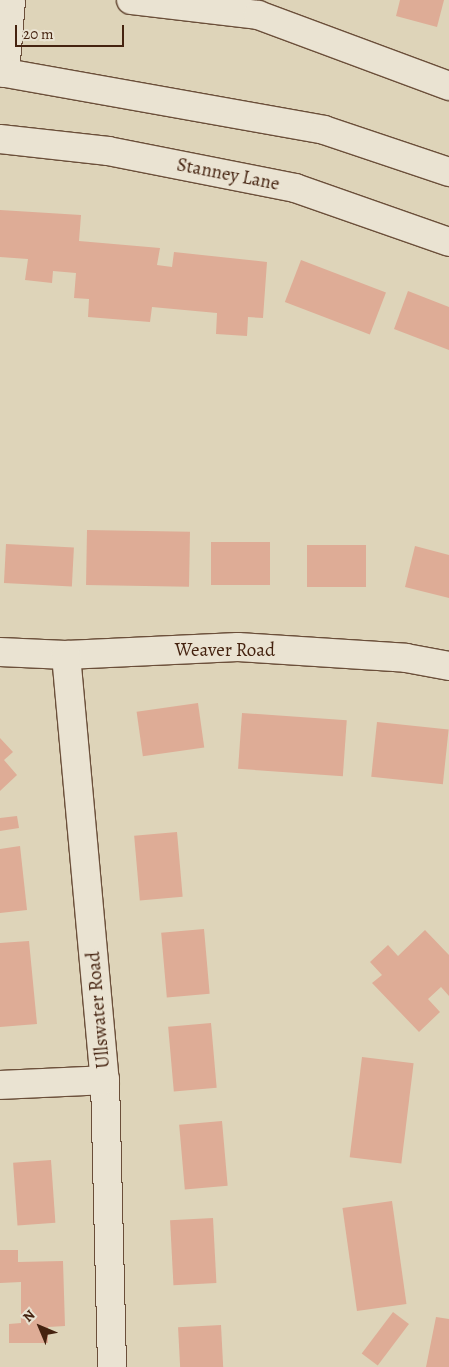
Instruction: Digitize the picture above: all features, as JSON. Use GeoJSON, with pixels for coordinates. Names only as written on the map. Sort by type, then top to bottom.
{"type":"FeatureCollection","features":[{"type":"Feature","properties":{"kind":"street"},"geometry":{"type":"LineString","coordinates":[[11,0],[2,73],[324,130],[449,172]]}},
{"type":"Feature","properties":{"kind":"street"},"geometry":{"type":"LineString","coordinates":[[131,0],[260,7],[449,86]]}},
{"type":"Feature","properties":{"kind":"street","name":"Stanney Lane"},"geometry":{"type":"LineString","coordinates":[[0,139],[108,150],[295,188],[449,242]]}},
{"type":"Feature","properties":{"kind":"street","name":"Weaver Road"},"geometry":{"type":"LineString","coordinates":[[0,652],[66,655],[238,648],[406,658],[449,666]]}},
{"type":"Feature","properties":{"kind":"street","name":"Ullswater Road"},"geometry":{"type":"LineString","coordinates":[[66,655],[105,1080],[112,1367]]}},
{"type":"Feature","properties":{"kind":"street"},"geometry":{"type":"LineString","coordinates":[[0,1085],[105,1080]]}},
{"type":"Feature","properties":{"kind":"building"},"geometry":{"type":"Polygon","coordinates":[[[400,0],[444,0],[437,27],[396,16],[400,0]]]}},
{"type":"Feature","properties":{"kind":"building"},"geometry":{"type":"Polygon","coordinates":[[[0,210],[81,215],[79,241],[160,248],[157,265],[172,267],[174,252],[267,262],[263,318],[248,317],[247,336],[216,334],[217,313],[152,307],[150,322],[88,317],[89,299],[74,298],[76,273],[53,271],[52,283],[25,280],[28,259],[0,257],[0,210]]]}},
{"type":"Feature","properties":{"kind":"building"},"geometry":{"type":"Polygon","coordinates":[[[301,260],[386,293],[370,335],[285,302],[301,260]]]}},
{"type":"Feature","properties":{"kind":"building"},"geometry":{"type":"Polygon","coordinates":[[[408,291],[449,307],[449,350],[394,329],[408,291]]]}},
{"type":"Feature","properties":{"kind":"building"},"geometry":{"type":"Polygon","coordinates":[[[87,530],[190,532],[189,587],[86,585],[87,530]]]}},
{"type":"Feature","properties":{"kind":"building"},"geometry":{"type":"Polygon","coordinates":[[[211,542],[270,542],[270,585],[211,585],[211,542]]]}},
{"type":"Feature","properties":{"kind":"building"},"geometry":{"type":"Polygon","coordinates":[[[6,544],[74,548],[72,587],[4,583],[6,544]]]}},
{"type":"Feature","properties":{"kind":"building"},"geometry":{"type":"Polygon","coordinates":[[[307,545],[366,545],[366,587],[307,587],[307,545]]]}},
{"type":"Feature","properties":{"kind":"building"},"geometry":{"type":"Polygon","coordinates":[[[415,546],[449,555],[449,598],[405,587],[415,546]]]}},
{"type":"Feature","properties":{"kind":"building"},"geometry":{"type":"Polygon","coordinates":[[[198,703],[204,748],[143,756],[137,712],[198,703]]]}},
{"type":"Feature","properties":{"kind":"building"},"geometry":{"type":"Polygon","coordinates":[[[242,713],[347,720],[343,776],[238,769],[242,713]]]}},
{"type":"Feature","properties":{"kind":"building"},"geometry":{"type":"Polygon","coordinates":[[[377,722],[449,730],[443,784],[371,777],[377,722]]]}},
{"type":"Feature","properties":{"kind":"building"},"geometry":{"type":"Polygon","coordinates":[[[0,738],[13,752],[4,760],[17,775],[0,791],[0,738]]]}},
{"type":"Feature","properties":{"kind":"building"},"geometry":{"type":"Polygon","coordinates":[[[17,816],[19,828],[0,831],[0,818],[17,816]]]}},
{"type":"Feature","properties":{"kind":"building"},"geometry":{"type":"Polygon","coordinates":[[[177,832],[183,897],[140,901],[134,836],[177,832]]]}},
{"type":"Feature","properties":{"kind":"building"},"geometry":{"type":"Polygon","coordinates":[[[20,846],[27,910],[0,913],[0,849],[20,846]]]}},
{"type":"Feature","properties":{"kind":"building"},"geometry":{"type":"Polygon","coordinates":[[[204,929],[210,994],[167,998],[161,933],[204,929]]]}},
{"type":"Feature","properties":{"kind":"building"},"geometry":{"type":"Polygon","coordinates":[[[425,930],[449,955],[449,996],[441,987],[428,999],[440,1012],[419,1032],[372,983],[382,975],[370,962],[388,945],[398,956],[425,930]]]}},
{"type":"Feature","properties":{"kind":"building"},"geometry":{"type":"Polygon","coordinates":[[[29,941],[37,1024],[0,1027],[0,943],[29,941]]]}},
{"type":"Feature","properties":{"kind":"building"},"geometry":{"type":"Polygon","coordinates":[[[211,1023],[217,1088],[174,1092],[168,1027],[211,1023]]]}},
{"type":"Feature","properties":{"kind":"building"},"geometry":{"type":"Polygon","coordinates":[[[362,1057],[414,1063],[401,1164],[350,1157],[362,1057]]]}},
{"type":"Feature","properties":{"kind":"building"},"geometry":{"type":"Polygon","coordinates":[[[222,1121],[228,1186],[185,1190],[179,1125],[222,1121]]]}},
{"type":"Feature","properties":{"kind":"building"},"geometry":{"type":"Polygon","coordinates":[[[51,1160],[55,1223],[17,1225],[13,1163],[51,1160]]]}},
{"type":"Feature","properties":{"kind":"building"},"geometry":{"type":"Polygon","coordinates":[[[392,1201],[406,1304],[357,1311],[342,1208],[392,1201]]]}},
{"type":"Feature","properties":{"kind":"building"},"geometry":{"type":"Polygon","coordinates":[[[213,1218],[216,1283],[173,1285],[170,1220],[213,1218]]]}},
{"type":"Feature","properties":{"kind":"building"},"geometry":{"type":"Polygon","coordinates":[[[0,1250],[18,1250],[18,1262],[63,1261],[65,1326],[48,1327],[48,1343],[9,1343],[9,1324],[21,1323],[21,1282],[0,1283],[0,1250]]]}},
{"type":"Feature","properties":{"kind":"building"},"geometry":{"type":"Polygon","coordinates":[[[393,1312],[409,1324],[378,1366],[362,1354],[393,1312]]]}},
{"type":"Feature","properties":{"kind":"building"},"geometry":{"type":"Polygon","coordinates":[[[436,1317],[449,1319],[449,1367],[426,1367],[436,1317]]]}},
{"type":"Feature","properties":{"kind":"building"},"geometry":{"type":"Polygon","coordinates":[[[221,1325],[223,1367],[180,1367],[178,1327],[221,1325]]]}}]}
